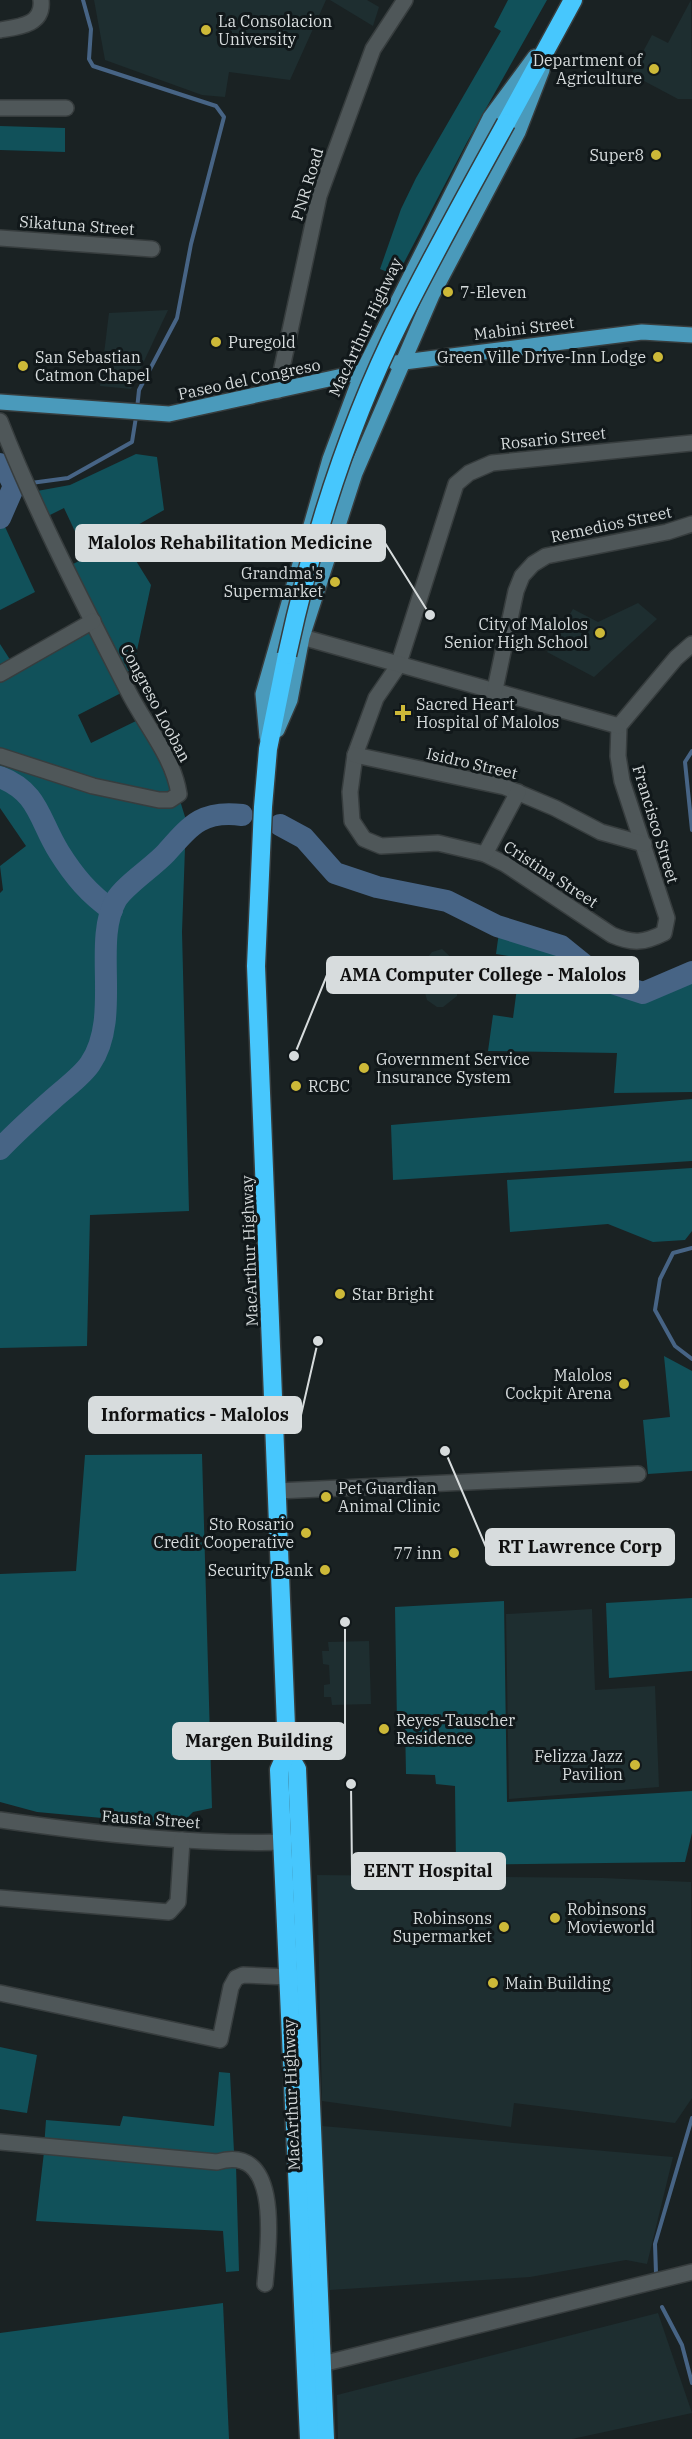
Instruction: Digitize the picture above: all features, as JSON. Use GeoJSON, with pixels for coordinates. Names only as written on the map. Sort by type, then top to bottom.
{"type":"FeatureCollection","features":[{"type":"Feature","properties":{"kind":"highway","name":"MacArthur Highway"},"geometry":{"type":"LineString","coordinates":[[309,2439],[279,1770],[287,1752],[256,966],[262,807],[268,749],[299,601],[337,472],[368,392],[400,321],[573,0]]}},
{"type":"Feature","properties":{"kind":"highway","name":"MacArthur Highway"},"geometry":{"type":"LineString","coordinates":[[287,1752],[297,1769],[325,2439]]}},
{"type":"Feature","properties":{"kind":"highway"},"geometry":{"type":"LineString","coordinates":[[291,2052],[309,2055]]}},
{"type":"Feature","properties":{"kind":"main road","name":"MacArthur Highway"},"geometry":{"type":"LineString","coordinates":[[268,749],[290,700],[302,637],[355,473],[432,295],[518,132],[561,21]]}},
{"type":"Feature","properties":{"kind":"main road","name":"MacArthur Highway"},"geometry":{"type":"LineString","coordinates":[[268,749],[263,694],[330,459],[362,373],[490,118],[561,21]]}},
{"type":"Feature","properties":{"kind":"main road","name":"Mabini Street"},"geometry":{"type":"LineString","coordinates":[[362,373],[402,361],[642,332],[692,335]]}},
{"type":"Feature","properties":{"kind":"main road","name":"Paseo del Congreso"},"geometry":{"type":"LineString","coordinates":[[0,402],[145,413],[186,411],[362,373]]}},
{"type":"Feature","properties":{"kind":"street"},"geometry":{"type":"LineString","coordinates":[[0,30],[32,23],[39,16],[41,0]]}},
{"type":"Feature","properties":{"kind":"street","name":"PNR Road"},"geometry":{"type":"LineString","coordinates":[[277,391],[319,196],[373,49],[405,0]]}},
{"type":"Feature","properties":{"kind":"street"},"geometry":{"type":"LineString","coordinates":[[0,108],[66,108]]}},
{"type":"Feature","properties":{"kind":"street","name":"Sikatuna Street"},"geometry":{"type":"LineString","coordinates":[[0,238],[152,249]]}},
{"type":"Feature","properties":{"kind":"street","name":"Congreso Looban"},"geometry":{"type":"LineString","coordinates":[[0,421],[30,494],[128,692],[177,779],[179,794],[170,800],[159,800],[93,786],[0,756]]}},
{"type":"Feature","properties":{"kind":"street","name":"Rosario Street"},"geometry":{"type":"LineString","coordinates":[[352,821],[350,792],[355,755],[376,698],[398,666],[456,484],[469,473],[492,463],[692,443]]}},
{"type":"Feature","properties":{"kind":"street","name":"Remedios Street"},"geometry":{"type":"LineString","coordinates":[[494,694],[516,591],[522,576],[532,564],[562,550],[656,534],[692,524]]}},
{"type":"Feature","properties":{"kind":"street"},"geometry":{"type":"LineString","coordinates":[[0,674],[93,621]]}},
{"type":"Feature","properties":{"kind":"street"},"geometry":{"type":"LineString","coordinates":[[302,637],[494,694],[619,726],[676,658],[692,644]]}},
{"type":"Feature","properties":{"kind":"street","name":"Francisco Street"},"geometry":{"type":"LineString","coordinates":[[619,726],[618,756],[622,781],[667,918],[664,933]]}},
{"type":"Feature","properties":{"kind":"street","name":"Isidro Street"},"geometry":{"type":"LineString","coordinates":[[355,755],[505,787],[601,832],[644,844]]}},
{"type":"Feature","properties":{"kind":"street"},"geometry":{"type":"LineString","coordinates":[[485,854],[518,792]]}},
{"type":"Feature","properties":{"kind":"street","name":"Cristina Street"},"geometry":{"type":"LineString","coordinates":[[352,821],[364,839],[381,846],[438,843],[485,854],[505,864],[612,935],[638,943],[664,933]]}},
{"type":"Feature","properties":{"kind":"street"},"geometry":{"type":"LineString","coordinates":[[278,1491],[638,1474]]}},
{"type":"Feature","properties":{"kind":"street","name":"Fausta Street"},"geometry":{"type":"LineString","coordinates":[[0,1820],[84,1832],[182,1840],[301,1842]]}},
{"type":"Feature","properties":{"kind":"street"},"geometry":{"type":"LineString","coordinates":[[0,1899],[169,1912],[178,1902],[182,1840]]}},
{"type":"Feature","properties":{"kind":"street"},"geometry":{"type":"LineString","coordinates":[[0,1993],[220,2040],[231,1987],[236,1978],[243,1975],[288,1977]]}},
{"type":"Feature","properties":{"kind":"street"},"geometry":{"type":"LineString","coordinates":[[0,2142],[218,2162],[231,2158],[244,2160],[253,2165],[261,2179],[271,2224],[265,2284]]}},
{"type":"Feature","properties":{"kind":"street"},"geometry":{"type":"LineString","coordinates":[[322,2364],[692,2272]]}},
{"type":"Feature","properties":{"kind":"shaded area","name":"La Consolacion University"},"geometry":{"type":"Polygon","coordinates":[[[94,0],[326,0],[290,80],[229,72],[225,97],[202,95],[105,60],[94,0]]]}},
{"type":"Feature","properties":{"kind":"shaded area","name":"La Consolacion University"},"geometry":{"type":"Polygon","coordinates":[[[330,0],[367,0],[379,7],[373,26],[330,0]]]}},
{"type":"Feature","properties":{"kind":"shaded area"},"geometry":{"type":"Polygon","coordinates":[[[508,0],[547,0],[467,142],[397,276],[380,269],[401,209],[416,178],[501,31],[494,27],[508,0]]]}},
{"type":"Feature","properties":{"kind":"shaded area"},"geometry":{"type":"Polygon","coordinates":[[[691,0],[692,99],[678,99],[631,74],[652,35],[668,43],[691,0]]]}},
{"type":"Feature","properties":{"kind":"shaded area"},"geometry":{"type":"Polygon","coordinates":[[[0,126],[65,128],[65,152],[0,150],[0,126]]]}},
{"type":"Feature","properties":{"kind":"shaded area"},"geometry":{"type":"Polygon","coordinates":[[[168,310],[131,389],[100,386],[109,313],[168,310]]]}},
{"type":"Feature","properties":{"kind":"shaded area"},"geometry":{"type":"Polygon","coordinates":[[[136,454],[157,457],[164,510],[120,535],[151,585],[133,669],[120,675],[69,566],[87,557],[64,508],[46,517],[37,491],[70,485],[136,454]]]}},
{"type":"Feature","properties":{"kind":"shaded area"},"geometry":{"type":"Polygon","coordinates":[[[0,516],[35,592],[0,610],[0,516]]]}},
{"type":"Feature","properties":{"kind":"shaded area","name":"City of Malolos Senior High School"},"geometry":{"type":"Polygon","coordinates":[[[638,603],[657,619],[594,677],[547,652],[573,609],[598,622],[638,603]]]}},
{"type":"Feature","properties":{"kind":"shaded area"},"geometry":{"type":"Polygon","coordinates":[[[84,631],[93,633],[123,692],[78,715],[91,743],[138,720],[177,791],[186,820],[182,932],[189,1211],[90,1215],[87,1346],[0,1348],[0,893],[3,890],[0,866],[26,846],[0,808],[0,644],[16,669],[84,631]]]}},
{"type":"Feature","properties":{"kind":"shaded area"},"geometry":{"type":"Polygon","coordinates":[[[499,932],[558,951],[601,984],[643,998],[692,978],[692,1092],[614,1093],[617,1053],[488,1051],[493,1015],[513,1018],[521,958],[496,954],[499,932]]]}},
{"type":"Feature","properties":{"kind":"shaded area"},"geometry":{"type":"Polygon","coordinates":[[[442,949],[460,966],[457,972],[457,996],[443,1007],[437,1007],[427,1000],[421,978],[428,957],[432,952],[442,949]]]}},
{"type":"Feature","properties":{"kind":"shaded area"},"geometry":{"type":"Polygon","coordinates":[[[692,1099],[692,1161],[393,1180],[391,1125],[692,1099]]]}},
{"type":"Feature","properties":{"kind":"shaded area"},"geometry":{"type":"Polygon","coordinates":[[[692,1168],[692,1231],[685,1240],[653,1242],[608,1224],[510,1232],[507,1180],[692,1168]]]}},
{"type":"Feature","properties":{"kind":"shaded area"},"geometry":{"type":"Polygon","coordinates":[[[664,1356],[692,1371],[692,1471],[648,1474],[643,1420],[670,1417],[664,1356]]]}},
{"type":"Feature","properties":{"kind":"shaded area"},"geometry":{"type":"Polygon","coordinates":[[[202,1454],[212,1808],[193,1812],[189,1816],[189,1826],[37,1812],[0,1802],[0,1574],[76,1571],[85,1455],[202,1454]]]}},
{"type":"Feature","properties":{"kind":"shaded area"},"geometry":{"type":"Polygon","coordinates":[[[692,1598],[692,1671],[609,1678],[606,1603],[692,1598]]]}},
{"type":"Feature","properties":{"kind":"shaded area"},"geometry":{"type":"Polygon","coordinates":[[[504,1601],[507,1802],[692,1791],[692,1833],[685,1862],[456,1865],[455,1786],[436,1784],[435,1775],[406,1774],[405,1722],[397,1723],[395,1607],[504,1601]]]}},
{"type":"Feature","properties":{"kind":"shaded area"},"geometry":{"type":"Polygon","coordinates":[[[592,1609],[595,1690],[655,1686],[659,1787],[509,1799],[506,1614],[592,1609]]]}},
{"type":"Feature","properties":{"kind":"shaded area"},"geometry":{"type":"Polygon","coordinates":[[[369,1641],[371,1704],[332,1705],[331,1697],[324,1697],[324,1685],[330,1684],[329,1665],[323,1664],[322,1651],[329,1651],[328,1642],[369,1641]]]}},
{"type":"Feature","properties":{"kind":"shaded area"},"geometry":{"type":"Polygon","coordinates":[[[317,1875],[603,1878],[691,1882],[692,2098],[675,2123],[514,2103],[511,2127],[322,2101],[317,1875]]]}},
{"type":"Feature","properties":{"kind":"shaded area"},"geometry":{"type":"Polygon","coordinates":[[[0,2047],[37,2055],[27,2113],[0,2109],[0,2047]]]}},
{"type":"Feature","properties":{"kind":"shaded area"},"geometry":{"type":"Polygon","coordinates":[[[219,2072],[230,2073],[234,2152],[218,2158],[44,2148],[46,2120],[120,2126],[123,2116],[214,2126],[219,2072]]]}},
{"type":"Feature","properties":{"kind":"shaded area"},"geometry":{"type":"Polygon","coordinates":[[[322,2126],[673,2157],[647,2264],[626,2260],[530,2277],[330,2290],[322,2126]]]}},
{"type":"Feature","properties":{"kind":"shaded area"},"geometry":{"type":"Polygon","coordinates":[[[44,2152],[236,2165],[239,2271],[226,2272],[223,2231],[36,2221],[44,2152]]]}},
{"type":"Feature","properties":{"kind":"shaded area"},"geometry":{"type":"Polygon","coordinates":[[[223,2303],[229,2439],[0,2439],[0,2333],[223,2303]]]}},
{"type":"Feature","properties":{"kind":"shaded area"},"geometry":{"type":"Polygon","coordinates":[[[658,2313],[692,2413],[572,2439],[338,2439],[337,2395],[658,2313]]]}},
{"type":"Feature","properties":{"kind":"waterway"},"geometry":{"type":"LineString","coordinates":[[83,0],[91,29],[89,59],[93,66],[216,106],[224,117],[191,244],[177,318],[139,390],[137,409]]}},
{"type":"Feature","properties":{"kind":"waterway"},"geometry":{"type":"LineString","coordinates":[[31,483],[68,478],[132,442],[136,417]]}},
{"type":"Feature","properties":{"kind":"waterway"},"geometry":{"type":"LineString","coordinates":[[0,464],[5,467],[14,486],[0,518]]}},
{"type":"Feature","properties":{"kind":"waterway"},"geometry":{"type":"LineString","coordinates":[[14,486],[23,484]]}},
{"type":"Feature","properties":{"kind":"waterway"},"geometry":{"type":"LineString","coordinates":[[692,751],[685,762],[692,830]]}},
{"type":"Feature","properties":{"kind":"waterway"},"geometry":{"type":"LineString","coordinates":[[0,777],[13,783],[31,799],[70,869],[89,891],[112,910]]}},
{"type":"Feature","properties":{"kind":"waterway"},"geometry":{"type":"LineString","coordinates":[[0,1149],[82,1073],[90,1064],[99,1045],[106,1003],[106,937],[109,917],[116,900],[190,827],[207,817],[242,815]]}},
{"type":"Feature","properties":{"kind":"waterway"},"geometry":{"type":"LineString","coordinates":[[280,825],[304,838],[335,873],[377,887],[447,901],[497,926],[561,946],[603,980],[643,993],[692,972]]}},
{"type":"Feature","properties":{"kind":"waterway"},"geometry":{"type":"LineString","coordinates":[[692,1248],[673,1253],[660,1279],[655,1310],[675,1346],[692,1359]]}},
{"type":"Feature","properties":{"kind":"waterway"},"geometry":{"type":"LineString","coordinates":[[656,2273],[655,2244],[692,2118]]}},
{"type":"Feature","properties":{"kind":"waterway"},"geometry":{"type":"LineString","coordinates":[[662,2307],[682,2345],[692,2383]]}},
{"type":"Feature","properties":{"kind":"place","name":"La Consolacion University"},"geometry":{"type":"Point","coordinates":[206,30]}},
{"type":"Feature","properties":{"kind":"place","name":"Department of Agriculture"},"geometry":{"type":"Point","coordinates":[654,69]}},
{"type":"Feature","properties":{"kind":"place","name":"Super8"},"geometry":{"type":"Point","coordinates":[656,155]}},
{"type":"Feature","properties":{"kind":"place","name":"7-Eleven"},"geometry":{"type":"Point","coordinates":[448,292]}},
{"type":"Feature","properties":{"kind":"place","name":"Puregold"},"geometry":{"type":"Point","coordinates":[216,342]}},
{"type":"Feature","properties":{"kind":"place","name":"Green Ville Drive-Inn Lodge"},"geometry":{"type":"Point","coordinates":[658,357]}},
{"type":"Feature","properties":{"kind":"place","name":"San Sebastian Catmon Chapel"},"geometry":{"type":"Point","coordinates":[23,366]}},
{"type":"Feature","properties":{"kind":"place","name":"Grandma's Supermarket"},"geometry":{"type":"Point","coordinates":[335,582]}},
{"type":"Feature","properties":{"kind":"place","name":"Malolos Rehabilitation Medicine"},"geometry":{"type":"Point","coordinates":[430,615]}},
{"type":"Feature","properties":{"kind":"place","name":"City of Malolos Senior High School"},"geometry":{"type":"Point","coordinates":[600,633]}},
{"type":"Feature","properties":{"kind":"place","name":"Sacred Heart Hospital of Malolos"},"geometry":{"type":"Point","coordinates":[403,713]}},
{"type":"Feature","properties":{"kind":"place","name":"AMA Computer College - Malolos"},"geometry":{"type":"Point","coordinates":[294,1056]}},
{"type":"Feature","properties":{"kind":"place","name":"Government Service Insurance System"},"geometry":{"type":"Point","coordinates":[364,1068]}},
{"type":"Feature","properties":{"kind":"place","name":"RCBC"},"geometry":{"type":"Point","coordinates":[296,1086]}},
{"type":"Feature","properties":{"kind":"place","name":"Star Bright"},"geometry":{"type":"Point","coordinates":[340,1294]}},
{"type":"Feature","properties":{"kind":"place","name":"Informatics - Malolos"},"geometry":{"type":"Point","coordinates":[318,1341]}},
{"type":"Feature","properties":{"kind":"place","name":"Malolos Cockpit Arena"},"geometry":{"type":"Point","coordinates":[624,1384]}},
{"type":"Feature","properties":{"kind":"place","name":"RT Lawrence Corp"},"geometry":{"type":"Point","coordinates":[445,1451]}},
{"type":"Feature","properties":{"kind":"place","name":"Pet Guardian Animal Clinic"},"geometry":{"type":"Point","coordinates":[326,1497]}},
{"type":"Feature","properties":{"kind":"place","name":"Sto Rosario Credit Cooperative"},"geometry":{"type":"Point","coordinates":[306,1533]}},
{"type":"Feature","properties":{"kind":"place","name":"77 inn"},"geometry":{"type":"Point","coordinates":[454,1553]}},
{"type":"Feature","properties":{"kind":"place","name":"Security Bank"},"geometry":{"type":"Point","coordinates":[325,1570]}},
{"type":"Feature","properties":{"kind":"place","name":"Margen Building"},"geometry":{"type":"Point","coordinates":[345,1622]}},
{"type":"Feature","properties":{"kind":"place","name":"Reyes-Tauscher Residence"},"geometry":{"type":"Point","coordinates":[384,1729]}},
{"type":"Feature","properties":{"kind":"place","name":"Felizza Jazz Pavilion"},"geometry":{"type":"Point","coordinates":[635,1765]}},
{"type":"Feature","properties":{"kind":"place","name":"EENT Hospital"},"geometry":{"type":"Point","coordinates":[351,1784]}},
{"type":"Feature","properties":{"kind":"place","name":"Robinsons Movieworld"},"geometry":{"type":"Point","coordinates":[555,1918]}},
{"type":"Feature","properties":{"kind":"place","name":"Robinsons Supermarket"},"geometry":{"type":"Point","coordinates":[504,1927]}},
{"type":"Feature","properties":{"kind":"place","name":"Main Building"},"geometry":{"type":"Point","coordinates":[493,1983]}}]}
